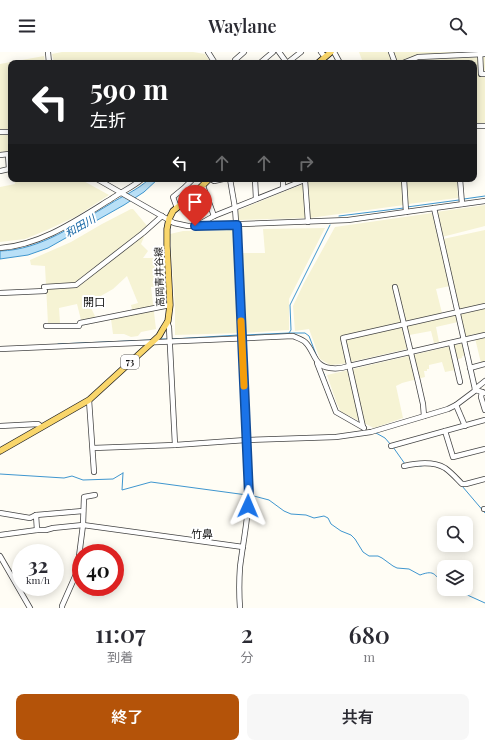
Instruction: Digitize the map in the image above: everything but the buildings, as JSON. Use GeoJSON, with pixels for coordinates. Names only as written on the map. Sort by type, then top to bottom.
{"type":"FeatureCollection","features":[{"type":"Feature","properties":{"kind":"main road"},"geometry":{"type":"LineString","coordinates":[[324,54],[331,52]]}},
{"type":"Feature","properties":{"kind":"main road"},"geometry":{"type":"LineString","coordinates":[[169,219],[173,211],[207,182]]}},
{"type":"Feature","properties":{"kind":"main road","name":"高岡青井谷線"},"geometry":{"type":"LineString","coordinates":[[0,451],[89,400],[159,336],[167,322],[170,305],[167,246],[167,229],[169,219]]}},
{"type":"Feature","properties":{"kind":"street"},"geometry":{"type":"LineString","coordinates":[[235,60],[244,52]]}},
{"type":"Feature","properties":{"kind":"street"},"geometry":{"type":"LineString","coordinates":[[264,60],[273,52]]}},
{"type":"Feature","properties":{"kind":"street"},"geometry":{"type":"LineString","coordinates":[[291,60],[301,52]]}},
{"type":"Feature","properties":{"kind":"street"},"geometry":{"type":"LineString","coordinates":[[410,60],[418,57],[482,53],[481,74],[485,74]]}},
{"type":"Feature","properties":{"kind":"street"},"geometry":{"type":"LineString","coordinates":[[102,182],[174,223],[188,226],[348,220],[485,200]]}},
{"type":"Feature","properties":{"kind":"street"},"geometry":{"type":"LineString","coordinates":[[0,248],[22,244],[51,234],[80,218],[138,182]]}},
{"type":"Feature","properties":{"kind":"street"},"geometry":{"type":"LineString","coordinates":[[177,208],[173,197],[190,182]]}},
{"type":"Feature","properties":{"kind":"street"},"geometry":{"type":"LineString","coordinates":[[231,182],[236,208],[237,225],[249,495],[239,578],[240,608]]}},
{"type":"Feature","properties":{"kind":"street"},"geometry":{"type":"LineString","coordinates":[[255,182],[256,199]]}},
{"type":"Feature","properties":{"kind":"street"},"geometry":{"type":"LineString","coordinates":[[283,188],[284,182]]}},
{"type":"Feature","properties":{"kind":"street"},"geometry":{"type":"LineString","coordinates":[[195,226],[214,216],[299,182]]}},
{"type":"Feature","properties":{"kind":"street"},"geometry":{"type":"LineString","coordinates":[[304,182],[308,222]]}},
{"type":"Feature","properties":{"kind":"street"},"geometry":{"type":"LineString","coordinates":[[404,182],[406,212]]}},
{"type":"Feature","properties":{"kind":"street"},"geometry":{"type":"LineString","coordinates":[[460,182],[462,204]]}},
{"type":"Feature","properties":{"kind":"street"},"geometry":{"type":"LineString","coordinates":[[203,186],[214,216]]}},
{"type":"Feature","properties":{"kind":"street"},"geometry":{"type":"LineString","coordinates":[[434,208],[475,390]]}},
{"type":"Feature","properties":{"kind":"street"},"geometry":{"type":"LineString","coordinates":[[0,294],[76,285],[143,233],[162,216]]}},
{"type":"Feature","properties":{"kind":"street"},"geometry":{"type":"LineString","coordinates":[[395,287],[411,352],[424,416]]}},
{"type":"Feature","properties":{"kind":"street"},"geometry":{"type":"LineString","coordinates":[[46,326],[79,326],[80,323],[170,305]]}},
{"type":"Feature","properties":{"kind":"street"},"geometry":{"type":"LineString","coordinates":[[363,427],[343,338],[485,306]]}},
{"type":"Feature","properties":{"kind":"street"},"geometry":{"type":"LineString","coordinates":[[167,322],[170,327],[175,445]]}},
{"type":"Feature","properties":{"kind":"street"},"geometry":{"type":"LineString","coordinates":[[317,362],[322,367],[336,369],[485,335]]}},
{"type":"Feature","properties":{"kind":"street"},"geometry":{"type":"LineString","coordinates":[[0,349],[293,336],[300,338],[308,346],[317,362],[336,412],[370,432]]}},
{"type":"Feature","properties":{"kind":"street"},"geometry":{"type":"LineString","coordinates":[[451,343],[460,382]]}},
{"type":"Feature","properties":{"kind":"street"},"geometry":{"type":"LineString","coordinates":[[470,368],[485,364]]}},
{"type":"Feature","properties":{"kind":"street"},"geometry":{"type":"LineString","coordinates":[[93,448],[336,437],[370,432],[448,409],[456,405],[485,382]]}},
{"type":"Feature","properties":{"kind":"street"},"geometry":{"type":"LineString","coordinates":[[475,390],[483,392],[481,397],[485,410]]}},
{"type":"Feature","properties":{"kind":"street"},"geometry":{"type":"LineString","coordinates":[[89,400],[94,472]]}},
{"type":"Feature","properties":{"kind":"street"},"geometry":{"type":"LineString","coordinates":[[456,405],[466,426]]}},
{"type":"Feature","properties":{"kind":"street"},"geometry":{"type":"LineString","coordinates":[[391,446],[485,420]]}},
{"type":"Feature","properties":{"kind":"street"},"geometry":{"type":"LineString","coordinates":[[0,426],[38,424],[42,427]]}},
{"type":"Feature","properties":{"kind":"street"},"geometry":{"type":"LineString","coordinates":[[445,431],[453,458],[485,449]]}},
{"type":"Feature","properties":{"kind":"street"},"geometry":{"type":"LineString","coordinates":[[404,466],[433,463],[446,469],[462,484],[485,480]]}},
{"type":"Feature","properties":{"kind":"street"},"geometry":{"type":"LineString","coordinates":[[62,608],[77,572],[83,525],[84,497],[95,496]]}},
{"type":"Feature","properties":{"kind":"street"},"geometry":{"type":"LineString","coordinates":[[0,513],[30,518],[36,515],[84,511]]}},
{"type":"Feature","properties":{"kind":"street"},"geometry":{"type":"LineString","coordinates":[[36,515],[37,530]]}},
{"type":"Feature","properties":{"kind":"street"},"geometry":{"type":"LineString","coordinates":[[0,535],[83,525],[243,547]]}},
{"type":"Feature","properties":{"kind":"street"},"geometry":{"type":"LineString","coordinates":[[0,556],[30,608]]}},
{"type":"Feature","properties":{"kind":"shaded area"},"geometry":{"type":"Polygon","coordinates":[[[62,52],[193,52],[205,54],[209,60],[53,60],[52,54],[62,52]]]}},
{"type":"Feature","properties":{"kind":"shaded area"},"geometry":{"type":"Polygon","coordinates":[[[359,52],[389,52],[392,60],[362,60],[359,52]]]}},
{"type":"Feature","properties":{"kind":"shaded area"},"geometry":{"type":"Polygon","coordinates":[[[393,52],[455,52],[455,54],[417,55],[404,60],[396,60],[393,52]]]}},
{"type":"Feature","properties":{"kind":"shaded area"},"geometry":{"type":"Polygon","coordinates":[[[44,56],[45,60],[22,60],[44,56]]]}},
{"type":"Feature","properties":{"kind":"shaded area"},"geometry":{"type":"Polygon","coordinates":[[[485,57],[485,123],[477,123],[477,60],[418,60],[485,57]]]}},
{"type":"Feature","properties":{"kind":"shaded area"},"geometry":{"type":"Polygon","coordinates":[[[8,63],[8,151],[0,152],[0,64],[8,63]]]}},
{"type":"Feature","properties":{"kind":"shaded area"},"geometry":{"type":"Polygon","coordinates":[[[14,182],[85,182],[109,195],[77,216],[47,230],[25,239],[0,242],[0,187],[15,184],[14,182]]]}},
{"type":"Feature","properties":{"kind":"shaded area"},"geometry":{"type":"Polygon","coordinates":[[[308,182],[402,182],[404,205],[310,218],[308,182]]]}},
{"type":"Feature","properties":{"kind":"shaded area"},"geometry":{"type":"Polygon","coordinates":[[[406,182],[457,182],[458,198],[408,204],[406,182]]]}},
{"type":"Feature","properties":{"kind":"shaded area"},"geometry":{"type":"Polygon","coordinates":[[[304,184],[305,218],[239,220],[237,211],[304,184]]]}},
{"type":"Feature","properties":{"kind":"shaded area"},"geometry":{"type":"Polygon","coordinates":[[[485,205],[485,226],[442,237],[436,212],[485,205]]]}},
{"type":"Feature","properties":{"kind":"shaded area"},"geometry":{"type":"Polygon","coordinates":[[[133,209],[148,227],[141,232],[144,237],[141,244],[148,251],[143,258],[166,258],[167,286],[151,287],[156,329],[141,332],[138,336],[131,337],[124,334],[113,334],[111,319],[133,314],[131,305],[138,303],[127,276],[113,289],[88,302],[96,318],[81,320],[77,304],[59,308],[60,323],[48,324],[45,266],[31,265],[30,260],[71,242],[133,209]]]}},
{"type":"Feature","properties":{"kind":"shaded area"},"geometry":{"type":"Polygon","coordinates":[[[432,213],[450,286],[436,289],[443,317],[456,315],[458,322],[436,327],[439,342],[434,343],[431,331],[404,336],[407,349],[342,364],[330,365],[320,359],[309,329],[295,331],[293,306],[335,227],[432,213]]]}},
{"type":"Feature","properties":{"kind":"shaded area"},"geometry":{"type":"Polygon","coordinates":[[[325,228],[289,299],[289,330],[244,333],[241,253],[265,253],[263,229],[325,228]]]}},
{"type":"Feature","properties":{"kind":"shaded area"},"geometry":{"type":"Polygon","coordinates":[[[485,230],[485,363],[481,363],[474,334],[465,337],[443,239],[485,230]]]}},
{"type":"Feature","properties":{"kind":"shaded area"},"geometry":{"type":"Polygon","coordinates":[[[183,231],[234,231],[239,333],[175,335],[175,308],[170,234],[183,231]]]}},
{"type":"Feature","properties":{"kind":"shaded area"},"geometry":{"type":"Polygon","coordinates":[[[464,343],[466,355],[462,356],[462,358],[453,360],[455,370],[445,372],[442,362],[429,365],[429,369],[424,371],[425,377],[396,386],[403,418],[374,428],[341,412],[327,375],[464,343]]]}},
{"type":"Feature","properties":{"kind":"water","name":"和田川"},"geometry":{"type":"Polygon","coordinates":[[[155,182],[144,192],[124,205],[48,248],[28,255],[0,259],[0,251],[15,250],[30,246],[58,235],[145,183],[155,182]]]}},
{"type":"Feature","properties":{"kind":"waterway"},"geometry":{"type":"LineString","coordinates":[[464,199],[485,196]]}},
{"type":"Feature","properties":{"kind":"waterway"},"geometry":{"type":"LineString","coordinates":[[407,207],[459,200]]}},
{"type":"Feature","properties":{"kind":"waterway"},"geometry":{"type":"LineString","coordinates":[[339,216],[404,208]]}},
{"type":"Feature","properties":{"kind":"waterway"},"geometry":{"type":"LineString","coordinates":[[244,335],[289,333],[291,330],[290,305],[330,225]]}},
{"type":"Feature","properties":{"kind":"waterway"},"geometry":{"type":"LineString","coordinates":[[290,333],[305,333],[309,336],[317,357]]}},
{"type":"Feature","properties":{"kind":"waterway"},"geometry":{"type":"LineString","coordinates":[[172,339],[239,335]]}},
{"type":"Feature","properties":{"kind":"waterway"},"geometry":{"type":"LineString","coordinates":[[158,339],[167,339]]}},
{"type":"Feature","properties":{"kind":"waterway"},"geometry":{"type":"LineString","coordinates":[[58,344],[151,340]]}},
{"type":"Feature","properties":{"kind":"waterway"},"geometry":{"type":"LineString","coordinates":[[376,433],[385,438],[391,445]]}},
{"type":"Feature","properties":{"kind":"waterway"},"geometry":{"type":"LineString","coordinates":[[393,447],[405,464]]}},
{"type":"Feature","properties":{"kind":"waterway"},"geometry":{"type":"LineString","coordinates":[[420,466],[426,465]]}},
{"type":"Feature","properties":{"kind":"waterway"},"geometry":{"type":"LineString","coordinates":[[123,473],[122,490],[151,482],[247,495]]}},
{"type":"Feature","properties":{"kind":"waterway"},"geometry":{"type":"LineString","coordinates":[[0,474],[64,478],[72,476],[83,480],[113,479],[123,473]]}},
{"type":"Feature","properties":{"kind":"waterway"},"geometry":{"type":"LineString","coordinates":[[462,486],[485,513]]}},
{"type":"Feature","properties":{"kind":"waterway"},"geometry":{"type":"LineString","coordinates":[[250,495],[269,500],[284,511],[291,514],[306,515],[314,518],[324,516],[328,518],[331,524],[341,531],[351,535],[363,552],[369,556],[378,556],[397,568],[409,569],[420,575],[432,573],[437,577]]}},
{"type":"Feature","properties":{"kind":"waterway"},"geometry":{"type":"LineString","coordinates":[[470,596],[485,603]]}},
{"type":"Feature","properties":{"kind":"slow traffic"},"geometry":{"type":"LineString","coordinates":[[241,321],[244,386]]}},
{"type":"Feature","properties":{"kind":"district","name":"開口"},"geometry":{"type":"Point","coordinates":[94,302]}},
{"type":"Feature","properties":{"kind":"district","name":"竹鼻"},"geometry":{"type":"Point","coordinates":[202,534]}},
{"type":"Feature","properties":{"kind":"route"},"geometry":{"type":"LineString","coordinates":[[195,226],[237,225],[249,495],[248,506]]}}]}
